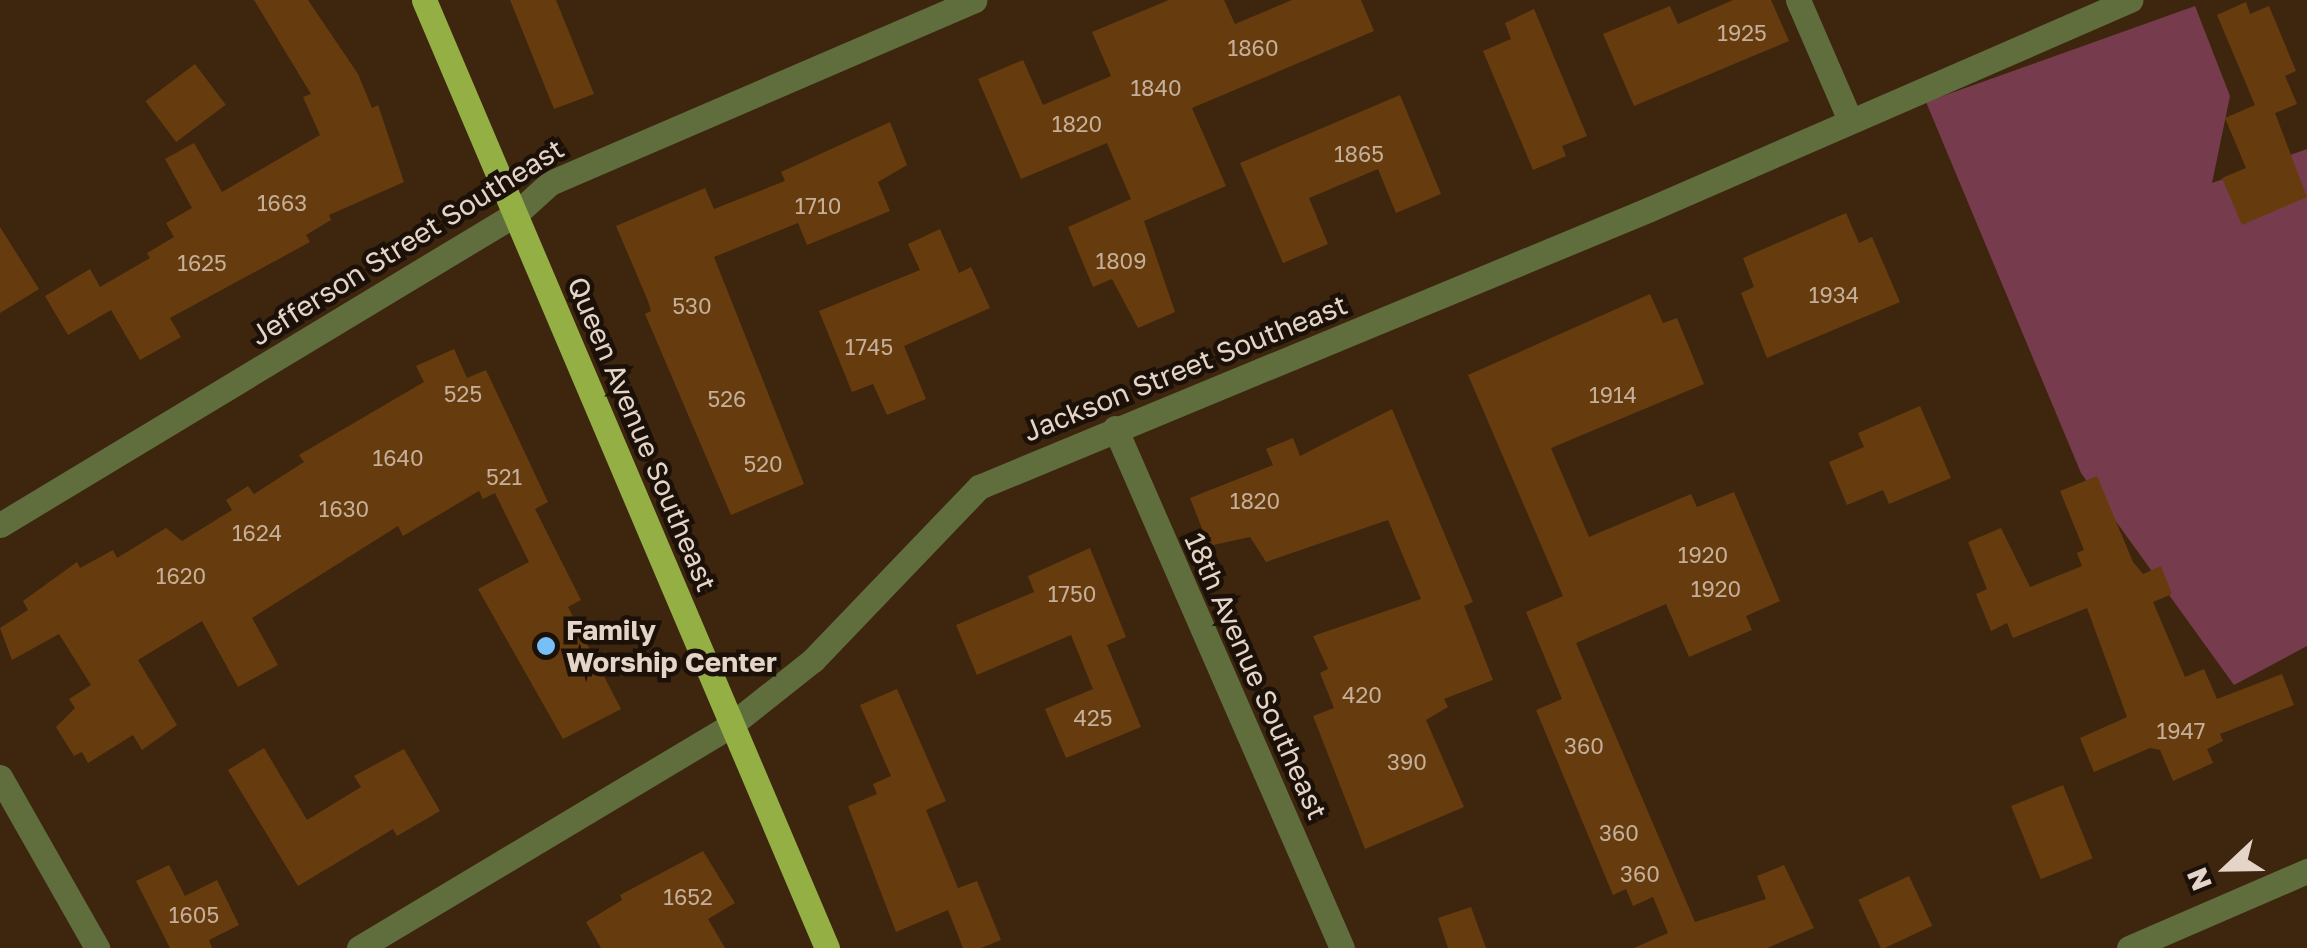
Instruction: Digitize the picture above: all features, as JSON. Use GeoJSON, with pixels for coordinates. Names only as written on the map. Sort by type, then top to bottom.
{"type":"FeatureCollection","features":[{"type":"Feature","properties":{"kind":"main road","name":"Queen Avenue Southeast"},"geometry":{"type":"LineString","coordinates":[[424,0],[826,948]]}},
{"type":"Feature","properties":{"kind":"street","name":"Jefferson Street Southeast"},"geometry":{"type":"LineString","coordinates":[[0,524],[517,213],[550,183],[974,0]]}},
{"type":"Feature","properties":{"kind":"street"},"geometry":{"type":"LineString","coordinates":[[1798,0],[1850,120]]}},
{"type":"Feature","properties":{"kind":"street","name":"Jackson Street Southeast"},"geometry":{"type":"LineString","coordinates":[[359,948],[731,725],[813,660],[979,487],[2130,0]]}},
{"type":"Feature","properties":{"kind":"street","name":"18th Avenue Southeast"},"geometry":{"type":"LineString","coordinates":[[1115,428],[1342,948]]}},
{"type":"Feature","properties":{"kind":"street"},"geometry":{"type":"LineString","coordinates":[[0,777],[97,948]]}},
{"type":"Feature","properties":{"kind":"street"},"geometry":{"type":"LineString","coordinates":[[2129,948],[2307,871]]}},
{"type":"Feature","properties":{"kind":"shaded area"},"geometry":{"type":"Polygon","coordinates":[[[2195,6],[2230,96],[2212,183],[2307,149],[2307,646],[2234,685],[2081,473],[1926,102],[2195,6]]]}},
{"type":"Feature","properties":{"kind":"building"},"geometry":{"type":"Polygon","coordinates":[[[254,0],[308,0],[358,74],[372,108],[378,105],[404,182],[329,215],[331,220],[306,235],[310,242],[170,318],[181,337],[140,360],[111,310],[68,335],[45,296],[90,269],[100,287],[150,258],[147,253],[174,237],[166,223],[192,208],[165,159],[194,143],[222,192],[320,135],[303,97],[311,94],[254,0]]]}},
{"type":"Feature","properties":{"kind":"building"},"geometry":{"type":"Polygon","coordinates":[[[510,0],[556,0],[594,94],[554,109],[510,0]]]}},
{"type":"Feature","properties":{"kind":"building"},"geometry":{"type":"Polygon","coordinates":[[[1169,0],[1224,0],[1235,24],[1292,0],[1361,0],[1374,31],[1192,108],[1226,186],[1144,221],[1175,312],[1138,328],[1112,279],[1093,287],[1068,227],[1131,199],[1107,143],[1021,179],[978,79],[1023,60],[1043,105],[1111,76],[1092,32],[1169,0]]]}},
{"type":"Feature","properties":{"kind":"building"},"geometry":{"type":"Polygon","coordinates":[[[1733,0],[1771,0],[1789,41],[1634,106],[1603,34],[1670,6],[1678,24],[1733,0]]]}},
{"type":"Feature","properties":{"kind":"building"},"geometry":{"type":"Polygon","coordinates":[[[2246,2],[2250,14],[2269,6],[2296,71],[2285,76],[2297,104],[2275,113],[2307,197],[2242,225],[2222,178],[2246,168],[2225,118],[2255,105],[2217,15],[2246,2]]]}},
{"type":"Feature","properties":{"kind":"building"},"geometry":{"type":"Polygon","coordinates":[[[1534,9],[1587,136],[1562,146],[1566,156],[1533,170],[1483,51],[1511,39],[1505,23],[1534,9]]]}},
{"type":"Feature","properties":{"kind":"building"},"geometry":{"type":"Polygon","coordinates":[[[195,64],[226,105],[176,142],[145,101],[195,64]]]}},
{"type":"Feature","properties":{"kind":"building"},"geometry":{"type":"Polygon","coordinates":[[[1400,95],[1441,194],[1396,213],[1378,169],[1309,198],[1328,244],[1283,263],[1240,163],[1400,95]]]}},
{"type":"Feature","properties":{"kind":"building"},"geometry":{"type":"Polygon","coordinates":[[[890,122],[907,165],[878,182],[890,211],[807,245],[798,223],[714,257],[804,484],[731,515],[645,314],[651,311],[648,301],[616,226],[705,188],[714,209],[785,181],[781,172],[890,122]]]}},
{"type":"Feature","properties":{"kind":"building"},"geometry":{"type":"Polygon","coordinates":[[[1846,213],[1859,243],[1872,237],[1900,302],[1767,358],[1741,293],[1754,287],[1743,258],[1846,213]]]}},
{"type":"Feature","properties":{"kind":"building"},"geometry":{"type":"Polygon","coordinates":[[[0,227],[39,289],[0,313],[0,227]]]}},
{"type":"Feature","properties":{"kind":"building"},"geometry":{"type":"Polygon","coordinates":[[[940,229],[959,273],[971,267],[990,308],[904,346],[926,399],[887,415],[873,384],[852,392],[819,311],[920,270],[908,244],[940,229]]]}},
{"type":"Feature","properties":{"kind":"building"},"geometry":{"type":"Polygon","coordinates":[[[1650,294],[1663,323],[1677,318],[1704,384],[1551,448],[1589,537],[1691,494],[1697,507],[1734,492],[1780,601],[1746,616],[1752,630],[1689,657],[1666,604],[1576,643],[1695,922],[1766,899],[1757,876],[1784,865],[1814,928],[1767,948],[1634,948],[1668,933],[1653,897],[1633,906],[1626,889],[1613,895],[1536,710],[1562,699],[1526,612],[1563,596],[1468,375],[1650,294]]]}},
{"type":"Feature","properties":{"kind":"building"},"geometry":{"type":"Polygon","coordinates":[[[454,349],[467,378],[486,370],[548,502],[535,509],[581,600],[568,607],[621,709],[563,739],[478,589],[529,562],[495,493],[483,499],[479,491],[403,536],[398,526],[252,618],[278,665],[238,687],[202,621],[138,660],[177,725],[142,750],[133,735],[88,763],[82,752],[74,756],[56,727],[75,708],[69,699],[91,685],[59,634],[12,660],[0,628],[28,610],[23,601],[77,562],[80,568],[113,550],[117,558],[166,528],[182,541],[232,510],[226,500],[248,486],[254,494],[304,462],[299,455],[424,382],[416,366],[454,349]]]}},
{"type":"Feature","properties":{"kind":"building"},"geometry":{"type":"Polygon","coordinates":[[[1920,406],[1951,478],[1889,504],[1883,490],[1847,505],[1829,462],[1864,447],[1858,433],[1920,406]]]}},
{"type":"Feature","properties":{"kind":"building"},"geometry":{"type":"Polygon","coordinates":[[[1392,409],[1473,602],[1464,606],[1493,680],[1444,699],[1448,707],[1426,720],[1464,807],[1365,849],[1313,716],[1334,708],[1320,673],[1328,669],[1313,636],[1421,599],[1388,520],[1266,562],[1250,537],[1209,546],[1190,498],[1273,465],[1266,449],[1293,438],[1300,456],[1392,409]]]}},
{"type":"Feature","properties":{"kind":"building"},"geometry":{"type":"Polygon","coordinates":[[[2097,476],[2133,562],[2143,574],[2161,566],[2172,594],[2153,602],[2185,677],[2204,669],[2217,699],[2282,674],[2294,705],[2220,734],[2223,741],[2207,749],[2213,763],[2173,781],[2160,750],[2150,748],[2094,772],[2080,738],[2127,717],[2087,608],[2013,638],[2007,623],[1991,631],[1976,594],[1987,589],[1968,542],[2001,528],[2030,587],[2082,566],[2077,553],[2084,550],[2060,491],[2097,476]]]}},
{"type":"Feature","properties":{"kind":"building"},"geometry":{"type":"Polygon","coordinates":[[[1090,548],[1126,637],[1107,645],[1141,727],[1066,758],[1045,709],[1093,689],[1071,635],[977,675],[956,625],[1034,592],[1028,576],[1090,548]]]}},
{"type":"Feature","properties":{"kind":"building"},"geometry":{"type":"Polygon","coordinates":[[[897,689],[946,801],[926,810],[958,888],[977,881],[1001,940],[981,948],[963,948],[948,910],[896,932],[848,806],[877,794],[873,784],[891,776],[860,705],[897,689]]]}},
{"type":"Feature","properties":{"kind":"building"},"geometry":{"type":"Polygon","coordinates":[[[264,748],[307,820],[361,787],[354,776],[404,749],[440,811],[397,836],[393,829],[298,886],[228,770],[264,748]]]}},
{"type":"Feature","properties":{"kind":"building"},"geometry":{"type":"Polygon","coordinates":[[[2063,785],[2093,858],[2041,879],[2011,806],[2063,785]]]}},
{"type":"Feature","properties":{"kind":"building"},"geometry":{"type":"Polygon","coordinates":[[[703,851],[735,903],[708,919],[725,948],[601,948],[586,922],[622,900],[620,895],[703,851]]]}},
{"type":"Feature","properties":{"kind":"building"},"geometry":{"type":"Polygon","coordinates":[[[169,865],[185,896],[217,880],[239,925],[209,940],[212,948],[170,948],[136,881],[169,865]]]}},
{"type":"Feature","properties":{"kind":"building"},"geometry":{"type":"Polygon","coordinates":[[[1909,876],[1932,926],[1881,948],[1858,900],[1909,876]]]}},
{"type":"Feature","properties":{"kind":"building"},"geometry":{"type":"Polygon","coordinates":[[[1471,907],[1486,948],[1448,948],[1438,918],[1471,907]]]}},
{"type":"Feature","properties":{"kind":"place","name":"Family Worship Center"},"geometry":{"type":"Point","coordinates":[546,646]}}]}
